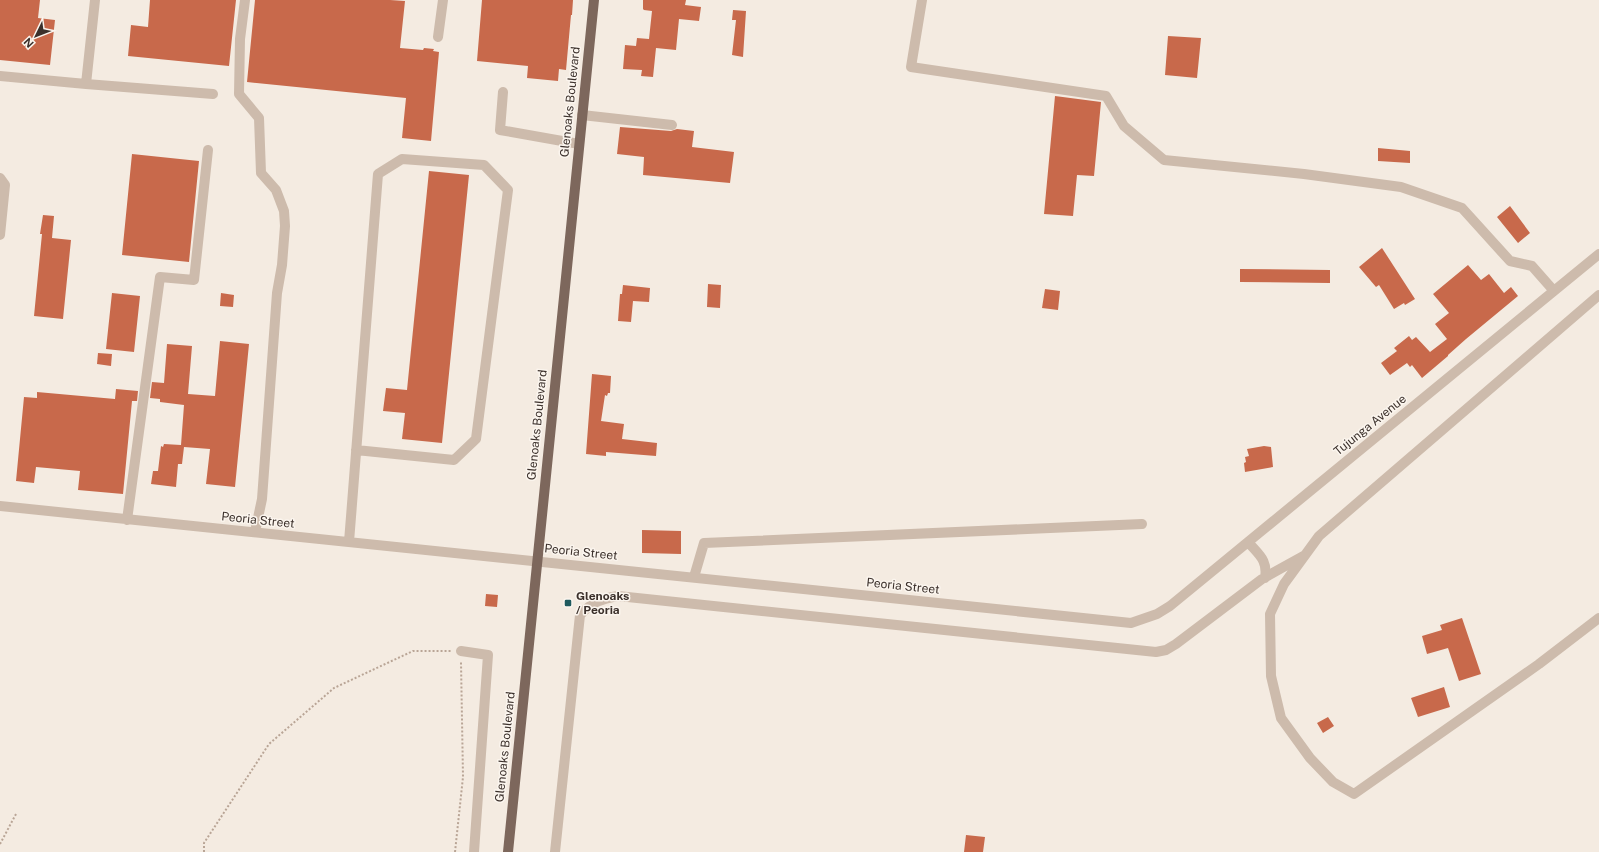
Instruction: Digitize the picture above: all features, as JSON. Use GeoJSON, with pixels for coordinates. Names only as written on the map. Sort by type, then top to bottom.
{"type":"FeatureCollection","features":[{"type":"Feature","properties":{"kind":"main road","name":"Glenoaks Boulevard"},"geometry":{"type":"LineString","coordinates":[[508,852],[594,0]]}},
{"type":"Feature","properties":{"kind":"street"},"geometry":{"type":"LineString","coordinates":[[86,84],[95,0]]}},
{"type":"Feature","properties":{"kind":"street"},"geometry":{"type":"LineString","coordinates":[[245,0],[240,39],[238,94],[259,118],[261,173],[276,190],[284,211],[286,226],[282,265],[276,293],[262,499],[255,532]]}},
{"type":"Feature","properties":{"kind":"street"},"geometry":{"type":"LineString","coordinates":[[438,37],[443,0]]}},
{"type":"Feature","properties":{"kind":"street"},"geometry":{"type":"LineString","coordinates":[[922,0],[911,67],[1106,96],[1124,126],[1164,160],[1304,174],[1401,187],[1462,208],[1510,261],[1532,266],[1554,291]]}},
{"type":"Feature","properties":{"kind":"street"},"geometry":{"type":"LineString","coordinates":[[0,76],[214,94]]}},
{"type":"Feature","properties":{"kind":"street"},"geometry":{"type":"LineString","coordinates":[[503,92],[500,130],[579,144]]}},
{"type":"Feature","properties":{"kind":"street"},"geometry":{"type":"LineString","coordinates":[[582,115],[672,125]]}},
{"type":"Feature","properties":{"kind":"street"},"geometry":{"type":"LineString","coordinates":[[127,520],[160,277],[194,280],[208,150]]}},
{"type":"Feature","properties":{"kind":"street"},"geometry":{"type":"LineString","coordinates":[[349,542],[356,450],[378,174],[402,158],[484,165],[508,190],[476,439],[454,460],[356,450]]}},
{"type":"Feature","properties":{"kind":"street"},"geometry":{"type":"LineString","coordinates":[[0,178],[5,185],[0,235]]}},
{"type":"Feature","properties":{"kind":"street","name":"Tujunga Avenue"},"geometry":{"type":"LineString","coordinates":[[1157,614],[1170,606],[1599,254]]}},
{"type":"Feature","properties":{"kind":"street"},"geometry":{"type":"LineString","coordinates":[[1599,295],[1319,536],[1284,584],[1270,614],[1271,676],[1281,718],[1310,758],[1333,782],[1354,794],[1539,664],[1599,618]]}},
{"type":"Feature","properties":{"kind":"street","name":"Peoria Street"},"geometry":{"type":"LineString","coordinates":[[0,506],[1131,623],[1157,614]]}},
{"type":"Feature","properties":{"kind":"street"},"geometry":{"type":"LineString","coordinates":[[694,577],[704,543],[1142,524]]}},
{"type":"Feature","properties":{"kind":"street"},"geometry":{"type":"LineString","coordinates":[[1248,542],[1262,557],[1266,567],[1265,578]]}},
{"type":"Feature","properties":{"kind":"street"},"geometry":{"type":"LineString","coordinates":[[555,852],[580,615],[589,606],[603,599],[618,596],[1156,652],[1166,650],[1176,644],[1265,578],[1305,555]]}},
{"type":"Feature","properties":{"kind":"street"},"geometry":{"type":"LineString","coordinates":[[461,652],[488,655],[474,852]]}},
{"type":"Feature","properties":{"kind":"path"},"geometry":{"type":"LineString","coordinates":[[204,852],[204,843],[268,744],[334,688],[412,651],[461,652],[462,777],[455,852]]}},
{"type":"Feature","properties":{"kind":"path"},"geometry":{"type":"LineString","coordinates":[[0,844],[16,814]]}},
{"type":"Feature","properties":{"kind":"building"},"geometry":{"type":"Polygon","coordinates":[[[0,0],[40,0],[38,18],[55,20],[50,65],[0,60],[0,0]]]}},
{"type":"Feature","properties":{"kind":"building"},"geometry":{"type":"Polygon","coordinates":[[[150,0],[236,0],[229,66],[128,56],[131,25],[148,27],[150,0]]]}},
{"type":"Feature","properties":{"kind":"building"},"geometry":{"type":"Polygon","coordinates":[[[255,0],[405,1],[400,48],[423,50],[424,48],[434,49],[433,51],[439,52],[431,141],[402,138],[406,98],[247,82],[255,0]]]}},
{"type":"Feature","properties":{"kind":"building"},"geometry":{"type":"Polygon","coordinates":[[[482,0],[573,0],[566,70],[559,69],[558,81],[527,78],[528,66],[477,61],[482,0]]]}},
{"type":"Feature","properties":{"kind":"building"},"geometry":{"type":"Polygon","coordinates":[[[643,0],[686,0],[685,5],[701,7],[699,21],[679,19],[676,50],[656,48],[653,77],[641,76],[642,70],[623,69],[625,45],[636,46],[637,38],[649,39],[652,11],[643,9],[643,0]]]}},
{"type":"Feature","properties":{"kind":"building"},"geometry":{"type":"Polygon","coordinates":[[[733,10],[746,11],[743,57],[732,55],[736,20],[732,20],[733,10]]]}},
{"type":"Feature","properties":{"kind":"building"},"geometry":{"type":"Polygon","coordinates":[[[1168,36],[1201,38],[1197,78],[1165,75],[1168,36]]]}},
{"type":"Feature","properties":{"kind":"building"},"geometry":{"type":"Polygon","coordinates":[[[1055,96],[1101,102],[1094,176],[1077,175],[1073,216],[1044,214],[1055,96]]]}},
{"type":"Feature","properties":{"kind":"building"},"geometry":{"type":"Polygon","coordinates":[[[620,127],[671,131],[677,129],[694,131],[692,147],[734,152],[730,183],[643,175],[644,157],[617,154],[620,127]]]}},
{"type":"Feature","properties":{"kind":"building"},"geometry":{"type":"Polygon","coordinates":[[[1378,148],[1410,151],[1410,163],[1378,161],[1378,148]]]}},
{"type":"Feature","properties":{"kind":"building"},"geometry":{"type":"Polygon","coordinates":[[[132,154],[199,161],[189,262],[122,255],[132,154]]]}},
{"type":"Feature","properties":{"kind":"building"},"geometry":{"type":"Polygon","coordinates":[[[429,171],[469,175],[442,443],[402,439],[405,413],[383,411],[386,388],[407,390],[429,171]]]}},
{"type":"Feature","properties":{"kind":"building"},"geometry":{"type":"Polygon","coordinates":[[[1510,206],[1530,233],[1518,243],[1497,217],[1510,206]]]}},
{"type":"Feature","properties":{"kind":"building"},"geometry":{"type":"Polygon","coordinates":[[[43,215],[54,216],[52,238],[71,240],[63,319],[34,316],[42,234],[40,234],[43,215]]]}},
{"type":"Feature","properties":{"kind":"building"},"geometry":{"type":"Polygon","coordinates":[[[1382,248],[1415,299],[1394,309],[1379,285],[1376,287],[1359,267],[1382,248]]]}},
{"type":"Feature","properties":{"kind":"building"},"geometry":{"type":"Polygon","coordinates":[[[1468,265],[1481,280],[1489,274],[1504,293],[1511,287],[1518,296],[1422,378],[1412,365],[1410,367],[1407,363],[1390,375],[1381,363],[1397,351],[1394,348],[1409,336],[1412,340],[1416,337],[1430,352],[1447,339],[1435,324],[1449,313],[1433,294],[1468,265]]]}},
{"type":"Feature","properties":{"kind":"building"},"geometry":{"type":"Polygon","coordinates":[[[1240,269],[1330,270],[1330,283],[1240,282],[1240,269]]]}},
{"type":"Feature","properties":{"kind":"building"},"geometry":{"type":"Polygon","coordinates":[[[708,284],[721,285],[720,308],[707,307],[708,284]]]}},
{"type":"Feature","properties":{"kind":"building"},"geometry":{"type":"Polygon","coordinates":[[[623,285],[650,288],[649,302],[633,301],[631,322],[618,321],[620,294],[622,294],[623,285]]]}},
{"type":"Feature","properties":{"kind":"building"},"geometry":{"type":"Polygon","coordinates":[[[1045,289],[1060,291],[1058,310],[1042,308],[1045,289]]]}},
{"type":"Feature","properties":{"kind":"building"},"geometry":{"type":"Polygon","coordinates":[[[112,293],[140,296],[134,352],[106,349],[112,293]]]}},
{"type":"Feature","properties":{"kind":"building"},"geometry":{"type":"Polygon","coordinates":[[[221,293],[234,295],[233,307],[220,306],[221,293]]]}},
{"type":"Feature","properties":{"kind":"building"},"geometry":{"type":"Polygon","coordinates":[[[220,341],[249,344],[235,487],[206,484],[210,449],[184,447],[182,464],[178,464],[176,487],[151,484],[153,471],[158,471],[161,446],[163,447],[164,444],[181,445],[184,405],[160,402],[160,399],[150,398],[152,382],[164,383],[167,344],[192,346],[188,394],[215,396],[220,341]]]}},
{"type":"Feature","properties":{"kind":"building"},"geometry":{"type":"Polygon","coordinates":[[[98,353],[112,354],[111,366],[97,364],[98,353]]]}},
{"type":"Feature","properties":{"kind":"building"},"geometry":{"type":"Polygon","coordinates":[[[592,374],[611,376],[610,393],[608,393],[607,396],[605,395],[601,421],[624,424],[622,439],[657,443],[656,456],[606,452],[606,456],[586,454],[592,374]]]}},
{"type":"Feature","properties":{"kind":"building"},"geometry":{"type":"Polygon","coordinates":[[[116,389],[138,391],[137,401],[132,401],[123,494],[78,490],[80,471],[36,467],[34,483],[16,481],[24,397],[37,398],[37,392],[115,399],[116,389]]]}},
{"type":"Feature","properties":{"kind":"building"},"geometry":{"type":"Polygon","coordinates":[[[1264,446],[1271,447],[1273,467],[1245,472],[1245,457],[1249,456],[1247,449],[1264,446]]]}},
{"type":"Feature","properties":{"kind":"building"},"geometry":{"type":"Polygon","coordinates":[[[642,530],[681,531],[681,554],[642,553],[642,530]]]}},
{"type":"Feature","properties":{"kind":"building"},"geometry":{"type":"Polygon","coordinates":[[[486,594],[498,595],[497,607],[485,606],[486,594]]]}},
{"type":"Feature","properties":{"kind":"building"},"geometry":{"type":"Polygon","coordinates":[[[1462,618],[1481,674],[1459,681],[1448,648],[1427,654],[1422,636],[1442,630],[1440,625],[1462,618]]]}},
{"type":"Feature","properties":{"kind":"building"},"geometry":{"type":"Polygon","coordinates":[[[1444,687],[1450,707],[1418,717],[1411,698],[1444,687]]]}},
{"type":"Feature","properties":{"kind":"building"},"geometry":{"type":"Polygon","coordinates":[[[1328,717],[1334,726],[1323,733],[1317,723],[1328,717]]]}},
{"type":"Feature","properties":{"kind":"building"},"geometry":{"type":"Polygon","coordinates":[[[966,835],[985,837],[983,852],[964,852],[966,835]]]}},
{"type":"Feature","properties":{"kind":"place","name":"Glenoaks / Peoria"},"geometry":{"type":"Point","coordinates":[568,603]}}]}
